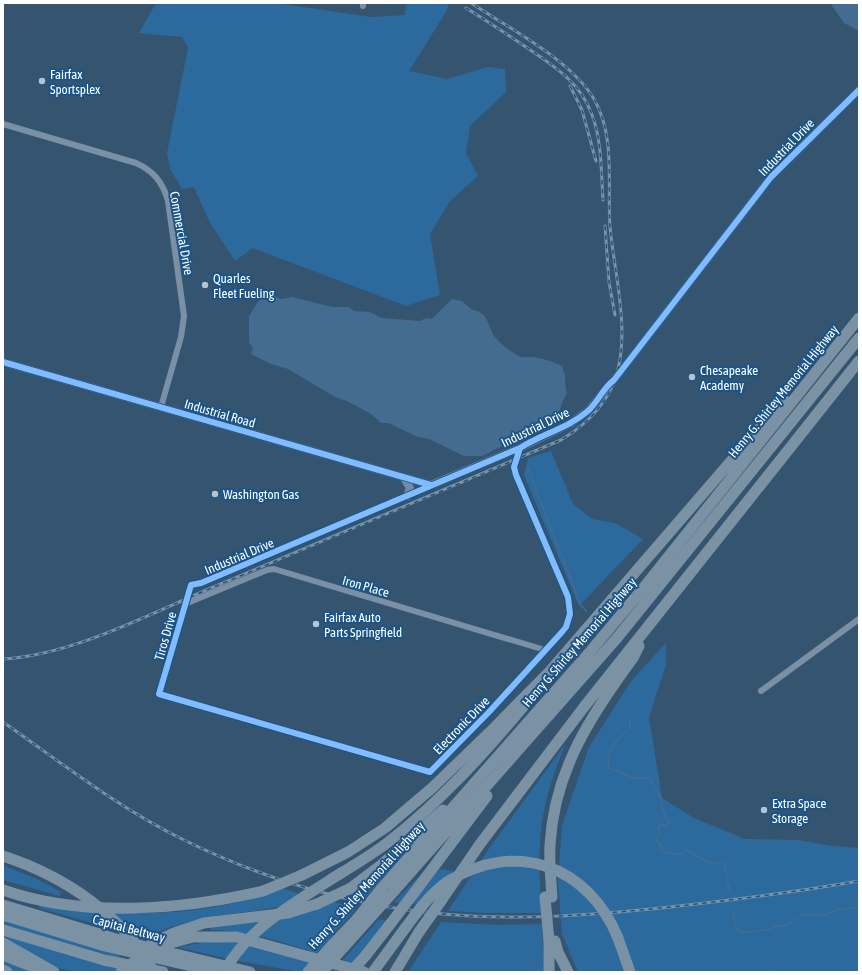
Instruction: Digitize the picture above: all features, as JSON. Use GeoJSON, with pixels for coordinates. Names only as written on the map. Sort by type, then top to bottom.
{"type":"FeatureCollection","features":[{"type":"Feature","properties":{"kind":"highway","name":"Henry G. Shirley Memorial Highway"},"geometry":{"type":"LineString","coordinates":[[362,919],[381,889],[468,792],[645,586],[859,318]]}},
{"type":"Feature","properties":{"kind":"highway"},"geometry":{"type":"LineString","coordinates":[[322,972],[338,946],[362,919],[394,890],[534,734],[672,572],[859,338]]}},
{"type":"Feature","properties":{"kind":"highway"},"geometry":{"type":"LineString","coordinates":[[397,968],[419,932],[480,844],[584,707],[859,361]]}},
{"type":"Feature","properties":{"kind":"highway"},"geometry":{"type":"LineString","coordinates":[[3,890],[54,902],[105,907],[148,908],[184,906],[223,901],[263,891],[302,875],[366,841],[408,810],[464,757],[550,671],[769,416],[796,396]]}},
{"type":"Feature","properties":{"kind":"highway"},"geometry":{"type":"LineString","coordinates":[[549,972],[552,941],[549,897],[549,853],[554,813],[563,776],[580,737],[595,710],[633,658],[648,627]]}},
{"type":"Feature","properties":{"kind":"highway"},"geometry":{"type":"LineString","coordinates":[[224,972],[239,949],[262,926],[386,843],[443,794],[489,747],[542,685],[550,671]]}},
{"type":"Feature","properties":{"kind":"highway"},"geometry":{"type":"LineString","coordinates":[[351,972],[414,894],[534,734]]}},
{"type":"Feature","properties":{"kind":"highway"},"geometry":{"type":"LineString","coordinates":[[121,972],[174,932],[204,923],[288,914],[318,904],[351,888],[380,866],[453,800],[468,792]]}},
{"type":"Feature","properties":{"kind":"highway"},"geometry":{"type":"LineString","coordinates":[[3,856],[37,869],[65,883],[88,899],[109,916],[128,936],[154,972]]}},
{"type":"Feature","properties":{"kind":"highway"},"geometry":{"type":"LineString","coordinates":[[373,972],[406,926],[435,892],[467,871],[484,865],[505,862],[541,864],[558,870],[580,884],[600,904],[607,914],[618,938],[630,972]]}},
{"type":"Feature","properties":{"kind":"highway","name":"Capital Beltway"},"geometry":{"type":"LineString","coordinates":[[3,905],[126,942],[250,972]]}},
{"type":"Feature","properties":{"kind":"highway"},"geometry":{"type":"LineString","coordinates":[[3,915],[105,946],[215,972]]}},
{"type":"Feature","properties":{"kind":"highway"},"geometry":{"type":"LineString","coordinates":[[3,930],[104,960],[163,972]]}},
{"type":"Feature","properties":{"kind":"highway"},"geometry":{"type":"LineString","coordinates":[[158,944],[193,937],[237,938],[364,972]]}},
{"type":"Feature","properties":{"kind":"highway"},"geometry":{"type":"LineString","coordinates":[[618,938],[621,972]]}},
{"type":"Feature","properties":{"kind":"highway"},"geometry":{"type":"LineString","coordinates":[[552,941],[568,972]]}},
{"type":"Feature","properties":{"kind":"highway"},"geometry":{"type":"LineString","coordinates":[[3,943],[54,972]]}},
{"type":"Feature","properties":{"kind":"highway","name":"Henry G. Shirley Memorial Highway"},"geometry":{"type":"LineString","coordinates":[[308,972],[338,946]]}},
{"type":"Feature","properties":{"kind":"highway"},"geometry":{"type":"LineString","coordinates":[[3,955],[34,967],[54,972]]}},
{"type":"Feature","properties":{"kind":"highway"},"geometry":{"type":"LineString","coordinates":[[355,972],[366,955]]}},
{"type":"Feature","properties":{"kind":"highway"},"geometry":{"type":"LineString","coordinates":[[3,970],[7,972]]}},
{"type":"Feature","properties":{"kind":"street","name":"Industrial Drive"},"geometry":{"type":"LineString","coordinates":[[191,585],[202,584],[520,448],[571,423],[589,410],[614,380],[771,177],[859,90]]}},
{"type":"Feature","properties":{"kind":"street","name":"Commercial Drive"},"geometry":{"type":"LineString","coordinates":[[3,124],[136,162],[151,171],[162,185],[168,201],[184,316],[181,337],[161,407]]}},
{"type":"Feature","properties":{"kind":"street","name":"Industrial Road"},"geometry":{"type":"LineString","coordinates":[[3,362],[431,485]]}},
{"type":"Feature","properties":{"kind":"street","name":"Electronic Drive"},"geometry":{"type":"LineString","coordinates":[[159,694],[430,772],[509,691],[566,627],[569,619],[570,605],[560,576],[538,524],[535,522],[516,475],[514,467],[520,448]]}},
{"type":"Feature","properties":{"kind":"street"},"geometry":{"type":"LineString","coordinates":[[404,478],[410,488],[407,496]]}},
{"type":"Feature","properties":{"kind":"street","name":"Iron Place"},"geometry":{"type":"LineString","coordinates":[[185,604],[267,570],[274,569],[545,650]]}},
{"type":"Feature","properties":{"kind":"street","name":"Tiros Drive"},"geometry":{"type":"LineString","coordinates":[[159,694],[191,585]]}},
{"type":"Feature","properties":{"kind":"street"},"geometry":{"type":"LineString","coordinates":[[761,690],[859,618]]}},
{"type":"Feature","properties":{"kind":"shaded area"},"geometry":{"type":"Polygon","coordinates":[[[156,3],[276,3],[371,17],[405,15],[406,3],[449,3],[446,12],[409,71],[447,79],[488,67],[505,69],[506,92],[470,126],[466,153],[478,176],[450,201],[430,234],[440,295],[406,306],[253,248],[235,261],[209,221],[194,187],[182,189],[170,169],[167,153],[188,48],[182,37],[139,33],[156,3]]]}},
{"type":"Feature","properties":{"kind":"shaded area"},"geometry":{"type":"Polygon","coordinates":[[[830,3],[859,3],[859,31],[844,23],[830,3]]]}},
{"type":"Feature","properties":{"kind":"shaded area"},"geometry":{"type":"Polygon","coordinates":[[[274,296],[281,299],[292,297],[332,307],[349,307],[354,311],[370,312],[382,318],[420,321],[426,318],[432,319],[452,299],[462,301],[472,310],[478,311],[485,316],[493,334],[511,352],[520,357],[539,358],[560,365],[564,374],[567,394],[562,402],[558,414],[550,422],[482,456],[464,456],[429,439],[418,437],[388,423],[381,423],[371,414],[347,401],[335,397],[288,369],[271,364],[251,354],[253,347],[249,343],[249,316],[257,303],[263,297],[274,296]]]}},
{"type":"Feature","properties":{"kind":"shaded area"},"geometry":{"type":"Polygon","coordinates":[[[551,451],[573,504],[592,519],[615,523],[643,539],[579,606],[524,475],[528,458],[551,451]]]}},
{"type":"Feature","properties":{"kind":"shaded area"},"geometry":{"type":"Polygon","coordinates":[[[666,643],[666,665],[649,717],[662,798],[694,818],[745,839],[798,840],[833,846],[859,848],[859,972],[578,972],[562,934],[558,881],[562,825],[589,747],[632,680],[666,643]]]}},
{"type":"Feature","properties":{"kind":"shaded area"},"geometry":{"type":"Polygon","coordinates":[[[566,743],[551,782],[542,823],[540,856],[541,913],[485,913],[448,911],[488,850],[566,743]]]}},
{"type":"Feature","properties":{"kind":"shaded area"},"geometry":{"type":"Polygon","coordinates":[[[407,850],[365,898],[348,895],[407,850]]]}},
{"type":"Feature","properties":{"kind":"shaded area"},"geometry":{"type":"Polygon","coordinates":[[[3,865],[39,880],[61,892],[60,896],[3,880],[3,865]]]}},
{"type":"Feature","properties":{"kind":"shaded area"},"geometry":{"type":"Polygon","coordinates":[[[430,865],[400,903],[394,902],[430,865]]]}},
{"type":"Feature","properties":{"kind":"shaded area"},"geometry":{"type":"Polygon","coordinates":[[[439,869],[453,871],[428,907],[412,904],[439,869]]]}},
{"type":"Feature","properties":{"kind":"shaded area"},"geometry":{"type":"Polygon","coordinates":[[[282,888],[312,898],[291,904],[186,923],[166,929],[146,938],[39,908],[40,904],[112,912],[157,913],[229,904],[282,888]]]}},
{"type":"Feature","properties":{"kind":"shaded area"},"geometry":{"type":"Polygon","coordinates":[[[334,902],[356,909],[316,953],[251,934],[211,930],[211,928],[219,926],[313,911],[334,902]]]}},
{"type":"Feature","properties":{"kind":"shaded area"},"geometry":{"type":"Polygon","coordinates":[[[3,918],[120,954],[119,958],[29,934],[3,925],[3,918]]]}},
{"type":"Feature","properties":{"kind":"shaded area"},"geometry":{"type":"Polygon","coordinates":[[[379,919],[386,921],[352,963],[343,960],[379,919]]]}},
{"type":"Feature","properties":{"kind":"shaded area"},"geometry":{"type":"Polygon","coordinates":[[[441,922],[499,925],[542,924],[544,972],[408,972],[441,922]]]}},
{"type":"Feature","properties":{"kind":"shaded area"},"geometry":{"type":"Polygon","coordinates":[[[5,934],[142,972],[78,972],[50,967],[3,937],[5,934]]]}},
{"type":"Feature","properties":{"kind":"shaded area"},"geometry":{"type":"Polygon","coordinates":[[[207,942],[224,942],[258,947],[341,972],[300,972],[228,959],[178,947],[207,942]]]}},
{"type":"Feature","properties":{"kind":"shaded area"},"geometry":{"type":"Polygon","coordinates":[[[3,960],[36,972],[3,972],[3,960]]]}},
{"type":"Feature","properties":{"kind":"waterway"},"geometry":{"type":"LineString","coordinates":[[528,468],[580,604],[587,612]]}},
{"type":"Feature","properties":{"kind":"waterway"},"geometry":{"type":"LineString","coordinates":[[630,719],[630,729],[616,741],[610,750],[608,761],[609,768],[633,778],[650,778],[660,795],[666,819],[669,823],[666,826],[661,824],[658,827],[659,833],[656,839],[658,843],[661,844],[661,851],[680,855],[687,850],[708,862],[724,864],[728,885],[731,892]]}},
{"type":"Feature","properties":{"kind":"waterway"},"geometry":{"type":"LineString","coordinates":[[733,912],[736,929],[743,933],[770,929],[776,926],[786,926],[802,915],[825,915],[836,910],[851,908],[859,910]]}},
{"type":"Feature","properties":{"kind":"waterway"},"geometry":{"type":"LineString","coordinates":[[761,972],[779,972]]}},
{"type":"Feature","properties":{"kind":"railway"},"geometry":{"type":"LineString","coordinates":[[3,659],[30,656],[57,650],[112,631],[561,440],[581,426],[604,401],[615,380],[621,352],[622,335],[620,298],[610,227],[608,145],[601,114],[594,99],[584,85],[555,58],[521,34],[471,3]]}},
{"type":"Feature","properties":{"kind":"railway"},"geometry":{"type":"LineString","coordinates":[[466,8],[552,65],[580,92],[587,103],[598,135],[603,200]]}},
{"type":"Feature","properties":{"kind":"railway"},"geometry":{"type":"LineString","coordinates":[[570,86],[582,110],[596,161]]}},
{"type":"Feature","properties":{"kind":"railway"},"geometry":{"type":"LineString","coordinates":[[605,226],[609,282],[615,315]]}},
{"type":"Feature","properties":{"kind":"railway"},"geometry":{"type":"LineString","coordinates":[[3,722],[70,770],[138,815],[186,841],[247,868],[279,879],[344,898],[377,905],[443,914],[471,916],[556,916],[613,912],[741,899],[859,881]]}},
{"type":"Feature","properties":{"kind":"cycle path"},"geometry":{"type":"LineString","coordinates":[[520,448],[514,467],[516,475],[568,597],[570,614],[566,627],[562,632],[489,712],[430,772],[159,694],[191,585],[201,583],[520,448],[572,422],[588,411],[614,380],[771,177],[859,90]]}},
{"type":"Feature","properties":{"kind":"cycle path"},"geometry":{"type":"LineString","coordinates":[[3,362],[431,485]]}},
{"type":"Feature","properties":{"kind":"place","name":"Fairfax Sportsplex"},"geometry":{"type":"Point","coordinates":[42,81]}},
{"type":"Feature","properties":{"kind":"place","name":"Quarles Fleet Fueling"},"geometry":{"type":"Point","coordinates":[205,285]}},
{"type":"Feature","properties":{"kind":"place","name":"Chesapeake Academy"},"geometry":{"type":"Point","coordinates":[692,377]}},
{"type":"Feature","properties":{"kind":"place","name":"Washington Gas"},"geometry":{"type":"Point","coordinates":[215,494]}},
{"type":"Feature","properties":{"kind":"place","name":"Fairfax Auto Parts Springfield"},"geometry":{"type":"Point","coordinates":[316,624]}},
{"type":"Feature","properties":{"kind":"place","name":"Extra Space Storage"},"geometry":{"type":"Point","coordinates":[764,810]}}]}
